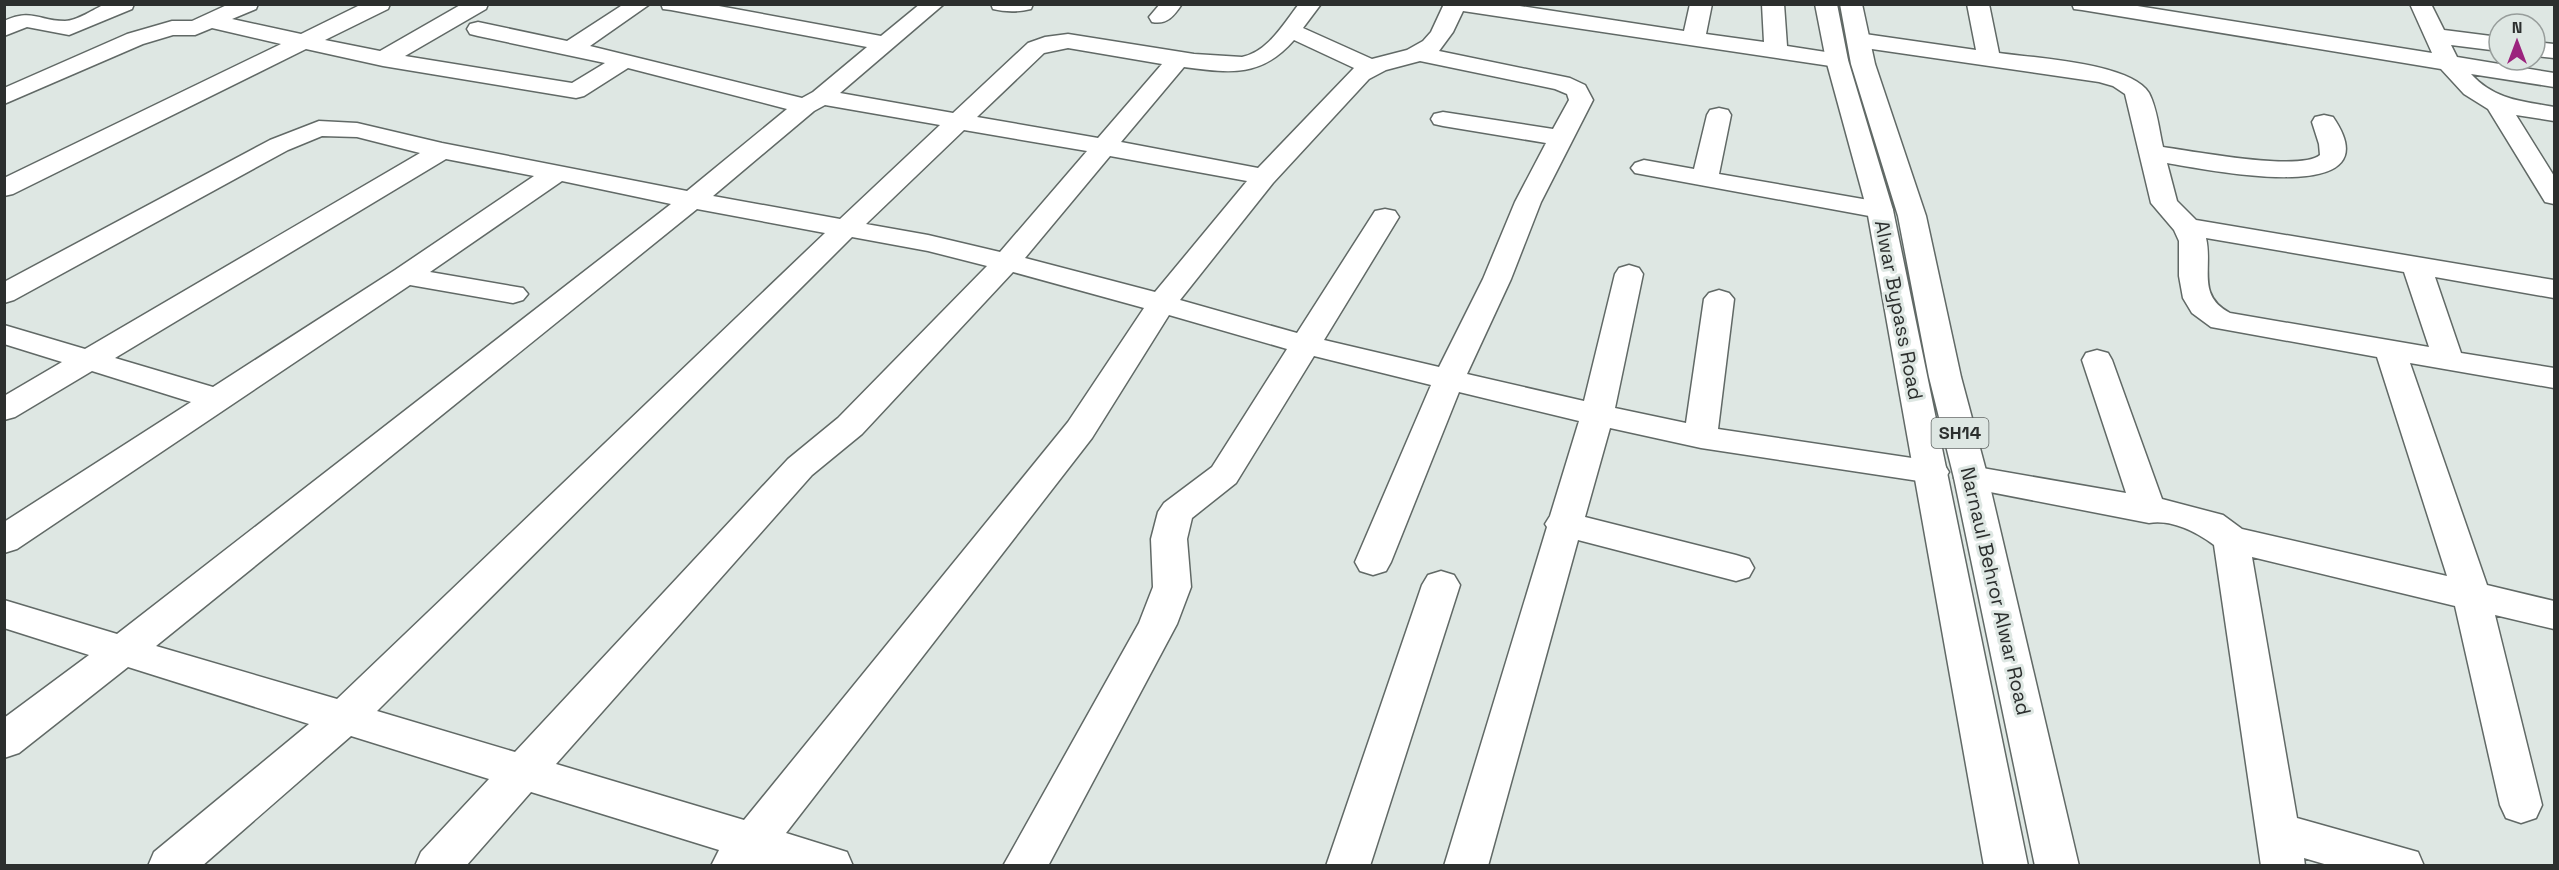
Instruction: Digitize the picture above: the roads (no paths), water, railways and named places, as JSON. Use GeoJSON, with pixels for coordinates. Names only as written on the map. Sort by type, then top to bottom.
{"type":"FeatureCollection","features":[{"type":"Feature","properties":{"kind":"street"},"geometry":{"type":"LineString","coordinates":[[4,29],[24,20],[69,28],[124,4]]}},
{"type":"Feature","properties":{"kind":"street"},"geometry":{"type":"LineString","coordinates":[[4,97],[135,39],[172,28],[195,28],[248,4]]}},
{"type":"Feature","properties":{"kind":"street"},"geometry":{"type":"LineString","coordinates":[[4,188],[305,43],[380,4]]}},
{"type":"Feature","properties":{"kind":"street"},"geometry":{"type":"LineString","coordinates":[[382,59],[478,4]]}},
{"type":"Feature","properties":{"kind":"street"},"geometry":{"type":"LineString","coordinates":[[571,48],[640,4]]}},
{"type":"Feature","properties":{"kind":"street"},"geometry":{"type":"LineString","coordinates":[[671,4],[885,44]]}},
{"type":"Feature","properties":{"kind":"street"},"geometry":{"type":"LineString","coordinates":[[4,741],[122,651],[692,200],[934,4]]}},
{"type":"Feature","properties":{"kind":"street"},"geometry":{"type":"LineString","coordinates":[[1001,4],[1023,4]]}},
{"type":"Feature","properties":{"kind":"street"},"geometry":{"type":"LineString","coordinates":[[170,866],[343,719],[1024,57],[1045,44],[1068,41],[1216,63],[1248,63],[1264,55],[1311,4]]}},
{"type":"Feature","properties":{"kind":"street"},"geometry":{"type":"LineString","coordinates":[[742,853],[1080,430],[1161,304],[1264,177],[1370,67],[1419,54],[1431,46],[1440,35],[1455,4]]}},
{"type":"Feature","properties":{"kind":"street"},"geometry":{"type":"LineString","coordinates":[[1460,4],[1550,11],[1693,40],[1776,52],[1847,50],[1989,58],[2085,72],[2126,82],[2138,95],[2164,203],[2187,227],[2193,241],[2196,296],[2202,309],[2210,316],[2222,321],[2554,378]]}},
{"type":"Feature","properties":{"kind":"street"},"geometry":{"type":"LineString","coordinates":[[1693,40],[1701,4]]}},
{"type":"Feature","properties":{"kind":"street"},"geometry":{"type":"LineString","coordinates":[[1773,4],[1776,52]]}},
{"type":"Feature","properties":{"kind":"street","name":"Alwar Bypass Road"},"geometry":{"type":"LineString","coordinates":[[1826,4],[1847,50],[1932,472],[2006,866]]}},
{"type":"Feature","properties":{"kind":"street","name":"Narnaul Behror Alwar Road"},"geometry":{"type":"LineString","coordinates":[[1851,4],[1847,50],[1863,64],[1912,216],[1945,377],[1971,478],[2057,866]]}},
{"type":"Feature","properties":{"kind":"street"},"geometry":{"type":"LineString","coordinates":[[1978,4],[1989,58]]}},
{"type":"Feature","properties":{"kind":"street"},"geometry":{"type":"LineString","coordinates":[[2082,4],[2554,80]]}},
{"type":"Feature","properties":{"kind":"street"},"geometry":{"type":"LineString","coordinates":[[2420,4],[2448,63],[2472,89],[2497,104],[2554,114]]}},
{"type":"Feature","properties":{"kind":"street"},"geometry":{"type":"LineString","coordinates":[[210,21],[382,59],[576,91],[625,60]]}},
{"type":"Feature","properties":{"kind":"street"},"geometry":{"type":"LineString","coordinates":[[478,28],[813,101],[958,121],[1264,177]]}},
{"type":"Feature","properties":{"kind":"street"},"geometry":{"type":"LineString","coordinates":[[1289,30],[1370,67]]}},
{"type":"Feature","properties":{"kind":"street"},"geometry":{"type":"LineString","coordinates":[[2434,36],[2487,43]]}},
{"type":"Feature","properties":{"kind":"street"},"geometry":{"type":"LineString","coordinates":[[1373,562],[1448,381],[1497,279],[1536,185],[1581,100],[1581,94],[1571,87],[1536,77],[1419,54]]}},
{"type":"Feature","properties":{"kind":"street"},"geometry":{"type":"LineString","coordinates":[[437,866],[800,467],[850,426],[1008,261],[1179,58]]}},
{"type":"Feature","properties":{"kind":"street"},"geometry":{"type":"LineString","coordinates":[[2497,104],[2554,196]]}},
{"type":"Feature","properties":{"kind":"street"},"geometry":{"type":"LineString","coordinates":[[1705,179],[1719,115]]}},
{"type":"Feature","properties":{"kind":"street"},"geometry":{"type":"LineString","coordinates":[[1443,119],[1562,138]]}},
{"type":"Feature","properties":{"kind":"street"},"geometry":{"type":"LineString","coordinates":[[2153,153],[2271,169],[2315,168],[2328,164],[2332,158],[2332,147],[2324,122]]}},
{"type":"Feature","properties":{"kind":"street"},"geometry":{"type":"LineString","coordinates":[[4,294],[279,145],[319,128],[357,130],[442,151],[692,200],[847,227],[1008,261],[1306,345],[1597,415],[1701,437],[1932,472]]}},
{"type":"Feature","properties":{"kind":"street"},"geometry":{"type":"LineString","coordinates":[[4,410],[442,151]]}},
{"type":"Feature","properties":{"kind":"street"},"geometry":{"type":"LineString","coordinates":[[1644,168],[1880,210]]}},
{"type":"Feature","properties":{"kind":"street"},"geometry":{"type":"LineString","coordinates":[[4,540],[405,276],[557,172]]}},
{"type":"Feature","properties":{"kind":"street"},"geometry":{"type":"LineString","coordinates":[[1025,866],[1158,624],[1172,587],[1169,539],[1176,512],[1224,475],[1384,217]]}},
{"type":"Feature","properties":{"kind":"street"},"geometry":{"type":"LineString","coordinates":[[2187,227],[2554,289]]}},
{"type":"Feature","properties":{"kind":"street"},"geometry":{"type":"LineString","coordinates":[[2416,265],[2450,361]]}},
{"type":"Feature","properties":{"kind":"street"},"geometry":{"type":"LineString","coordinates":[[1466,866],[1563,524],[1597,415],[1629,274]]}},
{"type":"Feature","properties":{"kind":"street"},"geometry":{"type":"LineString","coordinates":[[405,276],[513,294]]}},
{"type":"Feature","properties":{"kind":"street"},"geometry":{"type":"LineString","coordinates":[[1701,437],[1719,299]]}},
{"type":"Feature","properties":{"kind":"street"},"geometry":{"type":"LineString","coordinates":[[4,334],[217,399]]}},
{"type":"Feature","properties":{"kind":"street"},"geometry":{"type":"LineString","coordinates":[[2390,350],[2472,597],[2521,805]]}},
{"type":"Feature","properties":{"kind":"street"},"geometry":{"type":"LineString","coordinates":[[2097,360],[2149,511]]}},
{"type":"Feature","properties":{"kind":"street"},"geometry":{"type":"LineString","coordinates":[[1971,478],[2182,515],[2210,524],[2231,539],[2554,615]]}},
{"type":"Feature","properties":{"kind":"street"},"geometry":{"type":"LineString","coordinates":[[1563,524],[1736,567]]}},
{"type":"Feature","properties":{"kind":"street"},"geometry":{"type":"LineString","coordinates":[[2231,539],[2280,848],[2403,866]]}},
{"type":"Feature","properties":{"kind":"street"},"geometry":{"type":"LineString","coordinates":[[1348,866],[1441,585]]}},
{"type":"Feature","properties":{"kind":"street"},"geometry":{"type":"LineString","coordinates":[[4,614],[343,719],[523,771],[742,853],[831,866]]}}]}
